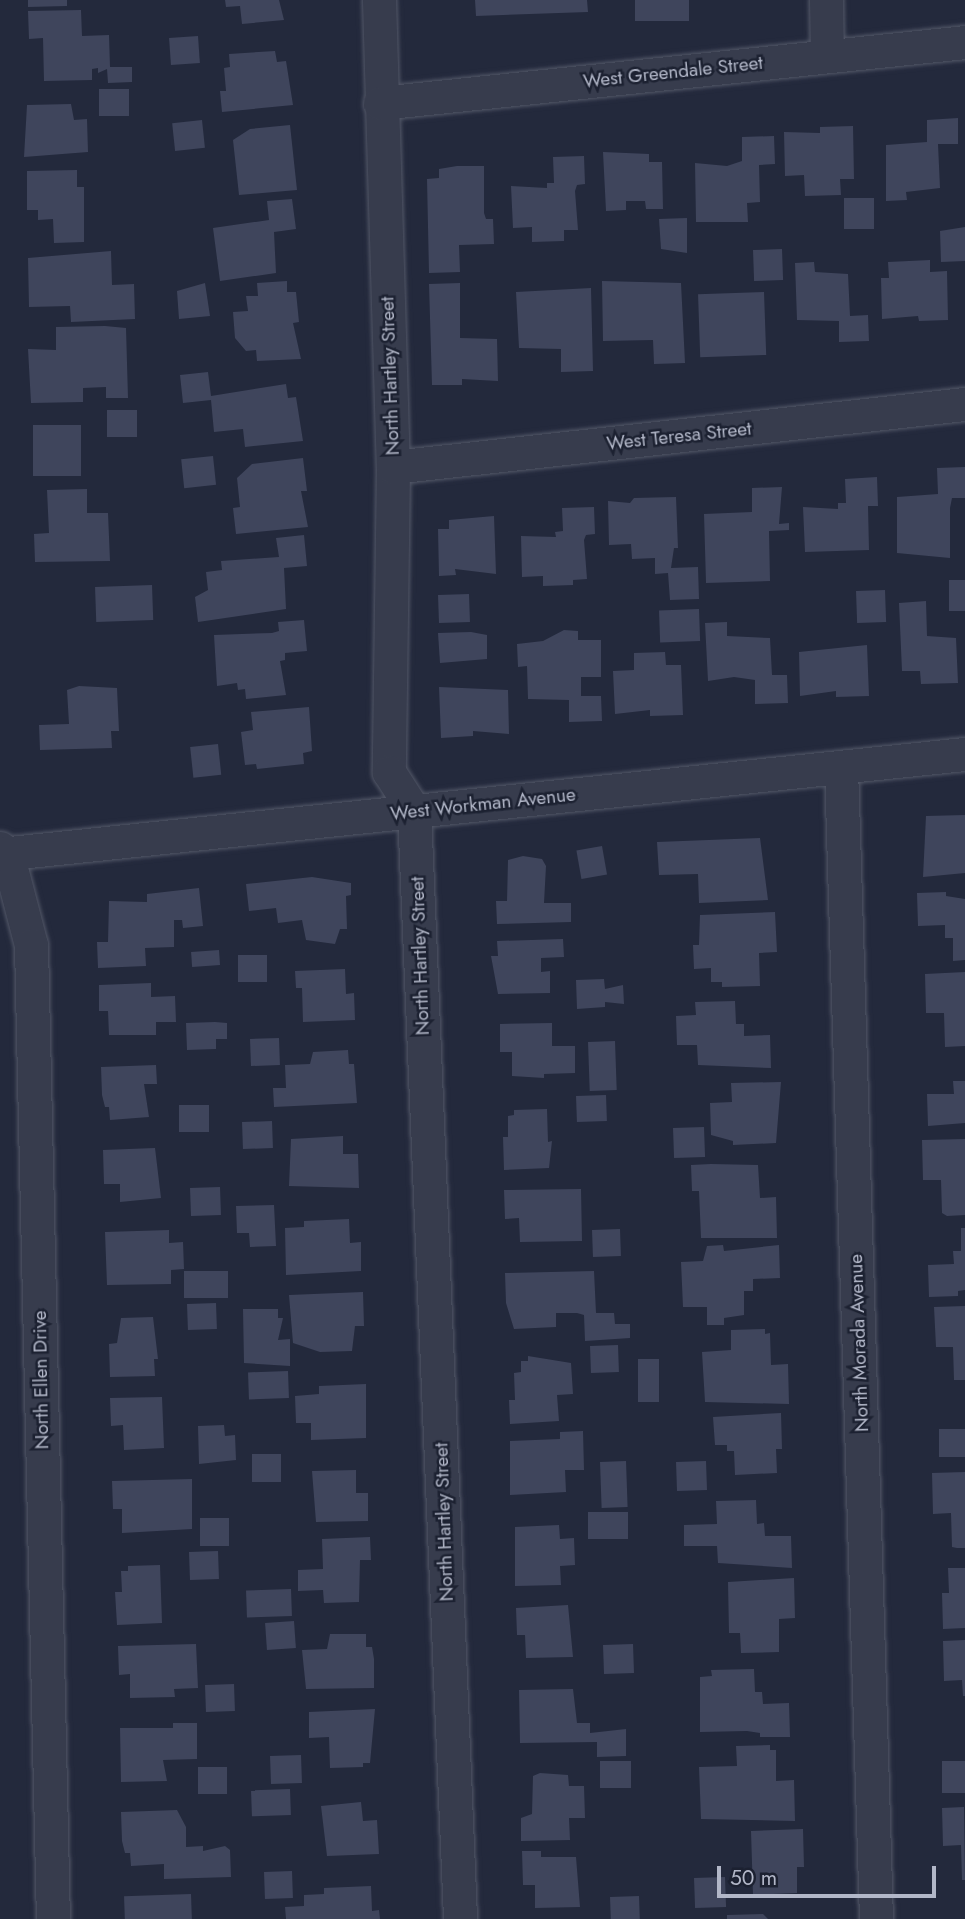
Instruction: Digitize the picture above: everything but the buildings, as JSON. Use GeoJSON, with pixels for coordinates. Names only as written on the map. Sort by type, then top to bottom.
{"type":"FeatureCollection","features":[{"type":"Feature","properties":{"kind":"street","name":"North Hartley Street"},"geometry":{"type":"LineString","coordinates":[[379,0],[393,467],[389,772],[414,811],[460,1919]]}},
{"type":"Feature","properties":{"kind":"street"},"geometry":{"type":"LineString","coordinates":[[826,0],[827,56]]}},
{"type":"Feature","properties":{"kind":"street","name":"West Greendale Street"},"geometry":{"type":"LineString","coordinates":[[380,103],[965,42]]}},
{"type":"Feature","properties":{"kind":"street","name":"West Teresa Street"},"geometry":{"type":"LineString","coordinates":[[393,467],[965,404]]}},
{"type":"Feature","properties":{"kind":"street","name":"West Workman Avenue"},"geometry":{"type":"LineString","coordinates":[[2,852],[965,754]]}},
{"type":"Feature","properties":{"kind":"street","name":"North Morada Avenue"},"geometry":{"type":"LineString","coordinates":[[841,767],[876,1919]]}},
{"type":"Feature","properties":{"kind":"street","name":"North Ellen Drive"},"geometry":{"type":"LineString","coordinates":[[2,852],[31,945],[53,1919]]}}]}
